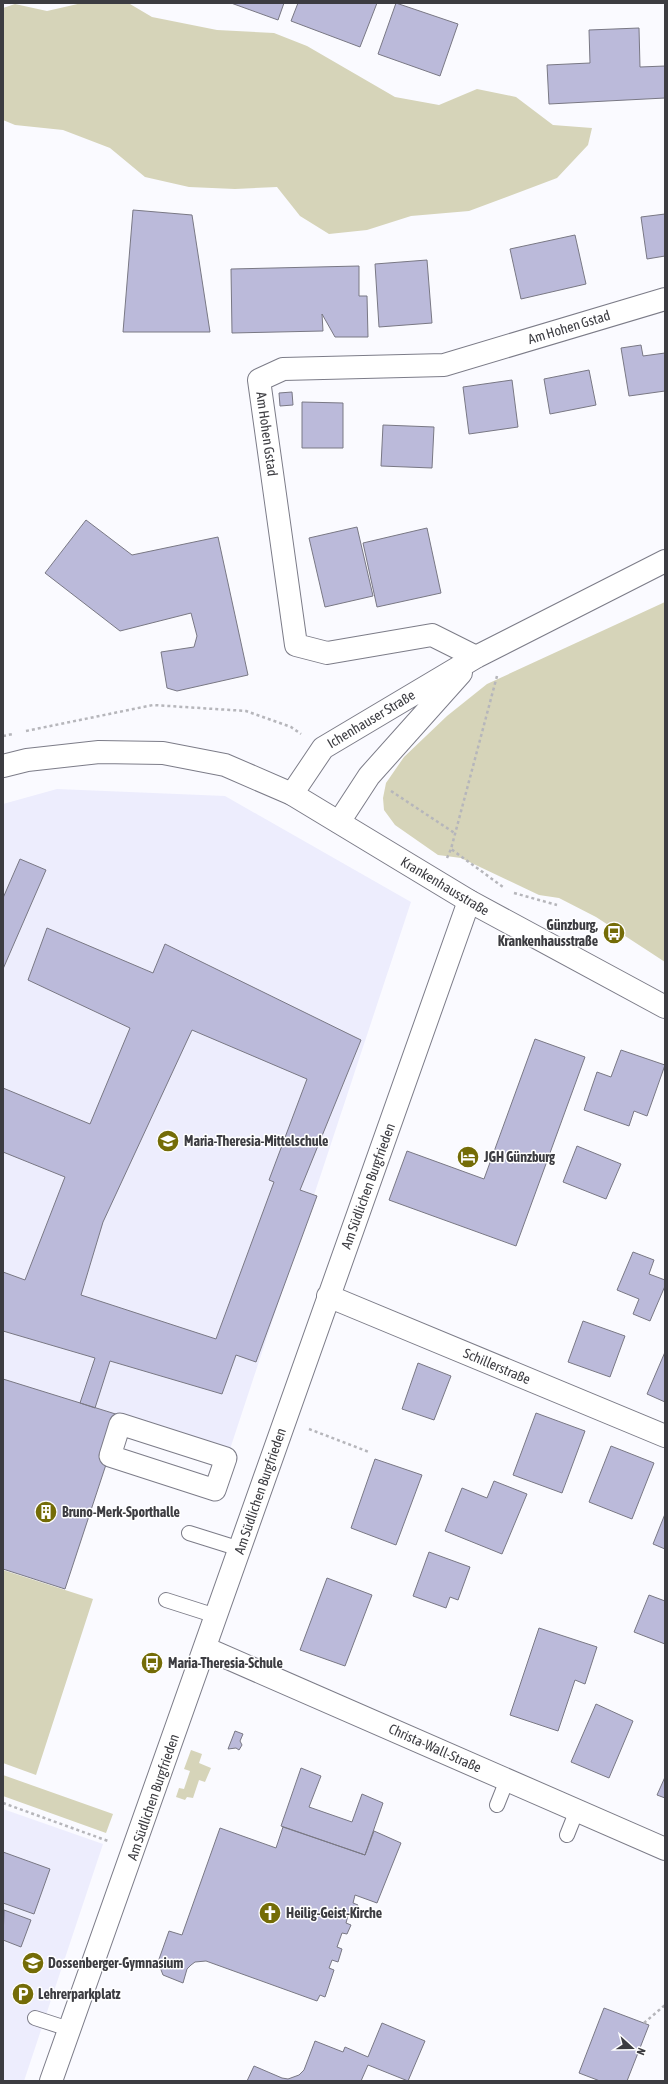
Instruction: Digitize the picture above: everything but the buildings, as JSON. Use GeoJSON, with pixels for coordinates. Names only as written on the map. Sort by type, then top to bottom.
{"type":"FeatureCollection","features":[{"type":"Feature","properties":{"kind":"street","name":"Am Hohen Gstad"},"geometry":{"type":"LineString","coordinates":[[476,657],[432,635],[327,653],[296,645],[259,380],[283,369],[444,365],[665,299]]}},
{"type":"Feature","properties":{"kind":"street","name":"Ichenhauser Straße"},"geometry":{"type":"LineString","coordinates":[[292,794],[322,748],[476,657],[665,561]]}},
{"type":"Feature","properties":{"kind":"street","name":"Ichenhauser Straße"},"geometry":{"type":"LineString","coordinates":[[339,822],[369,776],[476,657]]}},
{"type":"Feature","properties":{"kind":"street"},"geometry":{"type":"LineString","coordinates":[[3,766],[27,760],[99,752],[163,753],[225,765],[292,794]]}},
{"type":"Feature","properties":{"kind":"street","name":"Krankenhausstraße"},"geometry":{"type":"LineString","coordinates":[[292,794],[469,901],[665,1007]]}},
{"type":"Feature","properties":{"kind":"street","name":"Am Südlichen Burgfrieden"},"geometry":{"type":"LineString","coordinates":[[51,2081],[469,901]]}},
{"type":"Feature","properties":{"kind":"street","name":"Schillerstraße"},"geometry":{"type":"LineString","coordinates":[[328,1296],[665,1436]]}},
{"type":"Feature","properties":{"kind":"street"},"geometry":{"type":"LineString","coordinates":[[120,1424],[226,1458],[215,1490],[110,1456],[120,1424]]}},
{"type":"Feature","properties":{"kind":"street","name":"Christa-Wall-Straße"},"geometry":{"type":"LineString","coordinates":[[205,1648],[665,1849]]}},
{"type":"Feature","properties":{"kind":"lane"},"geometry":{"type":"LineString","coordinates":[[189,1533],[240,1549]]}},
{"type":"Feature","properties":{"kind":"lane"},"geometry":{"type":"LineString","coordinates":[[166,1600],[216,1616]]}},
{"type":"Feature","properties":{"kind":"lane"},"geometry":{"type":"LineString","coordinates":[[498,1805],[507,1780]]}},
{"type":"Feature","properties":{"kind":"lane"},"geometry":{"type":"LineString","coordinates":[[567,1835],[577,1810]]}},
{"type":"Feature","properties":{"kind":"lane"},"geometry":{"type":"LineString","coordinates":[[35,2018],[69,2029]]}},
{"type":"Feature","properties":{"kind":"path"},"geometry":{"type":"LineString","coordinates":[[476,657],[497,675],[451,849],[504,888]]}},
{"type":"Feature","properties":{"kind":"path"},"geometry":{"type":"LineString","coordinates":[[510,892],[557,905]]}},
{"type":"Feature","properties":{"kind":"path"},"geometry":{"type":"LineString","coordinates":[[285,1420],[369,1452]]}},
{"type":"Feature","properties":{"kind":"path"},"geometry":{"type":"LineString","coordinates":[[3,1803],[134,1850]]}},
{"type":"Feature","properties":{"kind":"path"},"geometry":{"type":"LineString","coordinates":[[644,2023],[665,2005]]}},
{"type":"Feature","properties":{"kind":"shaded area"},"geometry":{"type":"Polygon","coordinates":[[[82,3],[130,4],[152,17],[217,30],[274,33],[307,46],[395,97],[439,105],[477,89],[516,97],[553,125],[592,128],[588,145],[557,178],[469,211],[411,216],[367,230],[329,234],[300,216],[277,187],[235,189],[189,187],[145,177],[110,148],[63,130],[15,125],[3,120],[3,8],[15,4],[47,11],[82,3]]]}},
{"type":"Feature","properties":{"kind":"shaded area"},"geometry":{"type":"Polygon","coordinates":[[[665,602],[665,962],[596,917],[559,898],[539,895],[461,858],[438,855],[395,825],[384,810],[383,798],[386,783],[404,757],[447,716],[487,684],[665,602]]]}},
{"type":"Feature","properties":{"kind":"shaded area","name":"Maria-Theresia-Mittelschule"},"geometry":{"type":"Polygon","coordinates":[[[57,789],[225,796],[411,902],[229,1452],[3,1379],[3,804],[57,789]]]}},
{"type":"Feature","properties":{"kind":"shaded area"},"geometry":{"type":"Polygon","coordinates":[[[3,1570],[93,1599],[36,1775],[3,1763],[3,1570]]]}},
{"type":"Feature","properties":{"kind":"shaded area"},"geometry":{"type":"Polygon","coordinates":[[[191,1750],[202,1754],[199,1763],[211,1768],[205,1782],[199,1780],[193,1798],[187,1797],[185,1800],[176,1797],[179,1788],[184,1789],[190,1771],[184,1769],[191,1750]]]}},
{"type":"Feature","properties":{"kind":"shaded area"},"geometry":{"type":"Polygon","coordinates":[[[3,1775],[113,1814],[106,1833],[3,1796],[3,1775]]]}},
{"type":"Feature","properties":{"kind":"shaded area","name":"Dossenberger-Gymnasium"},"geometry":{"type":"Polygon","coordinates":[[[3,1809],[103,1844],[24,2081],[3,2081],[3,1809]]]}},
{"type":"Feature","properties":{"kind":"place","name":"Günzburg, Krankenhausstraße"},"geometry":{"type":"Point","coordinates":[614,933]}},
{"type":"Feature","properties":{"kind":"place","name":"Maria-Theresia-Mittelschule"},"geometry":{"type":"Point","coordinates":[168,1141]}},
{"type":"Feature","properties":{"kind":"place","name":"JGH Günzburg"},"geometry":{"type":"Point","coordinates":[468,1157]}},
{"type":"Feature","properties":{"kind":"place","name":"Bruno-Merk-Sporthalle"},"geometry":{"type":"Point","coordinates":[46,1512]}},
{"type":"Feature","properties":{"kind":"place","name":"Maria-Theresia-Schule"},"geometry":{"type":"Point","coordinates":[152,1663]}},
{"type":"Feature","properties":{"kind":"place","name":"Heilig-Geist-Kirche"},"geometry":{"type":"Point","coordinates":[270,1913]}},
{"type":"Feature","properties":{"kind":"place","name":"Dossenberger-Gymnasium"},"geometry":{"type":"Point","coordinates":[33,1963]}},
{"type":"Feature","properties":{"kind":"place","name":"Lehrerparkplatz"},"geometry":{"type":"Point","coordinates":[23,1994]}}]}
